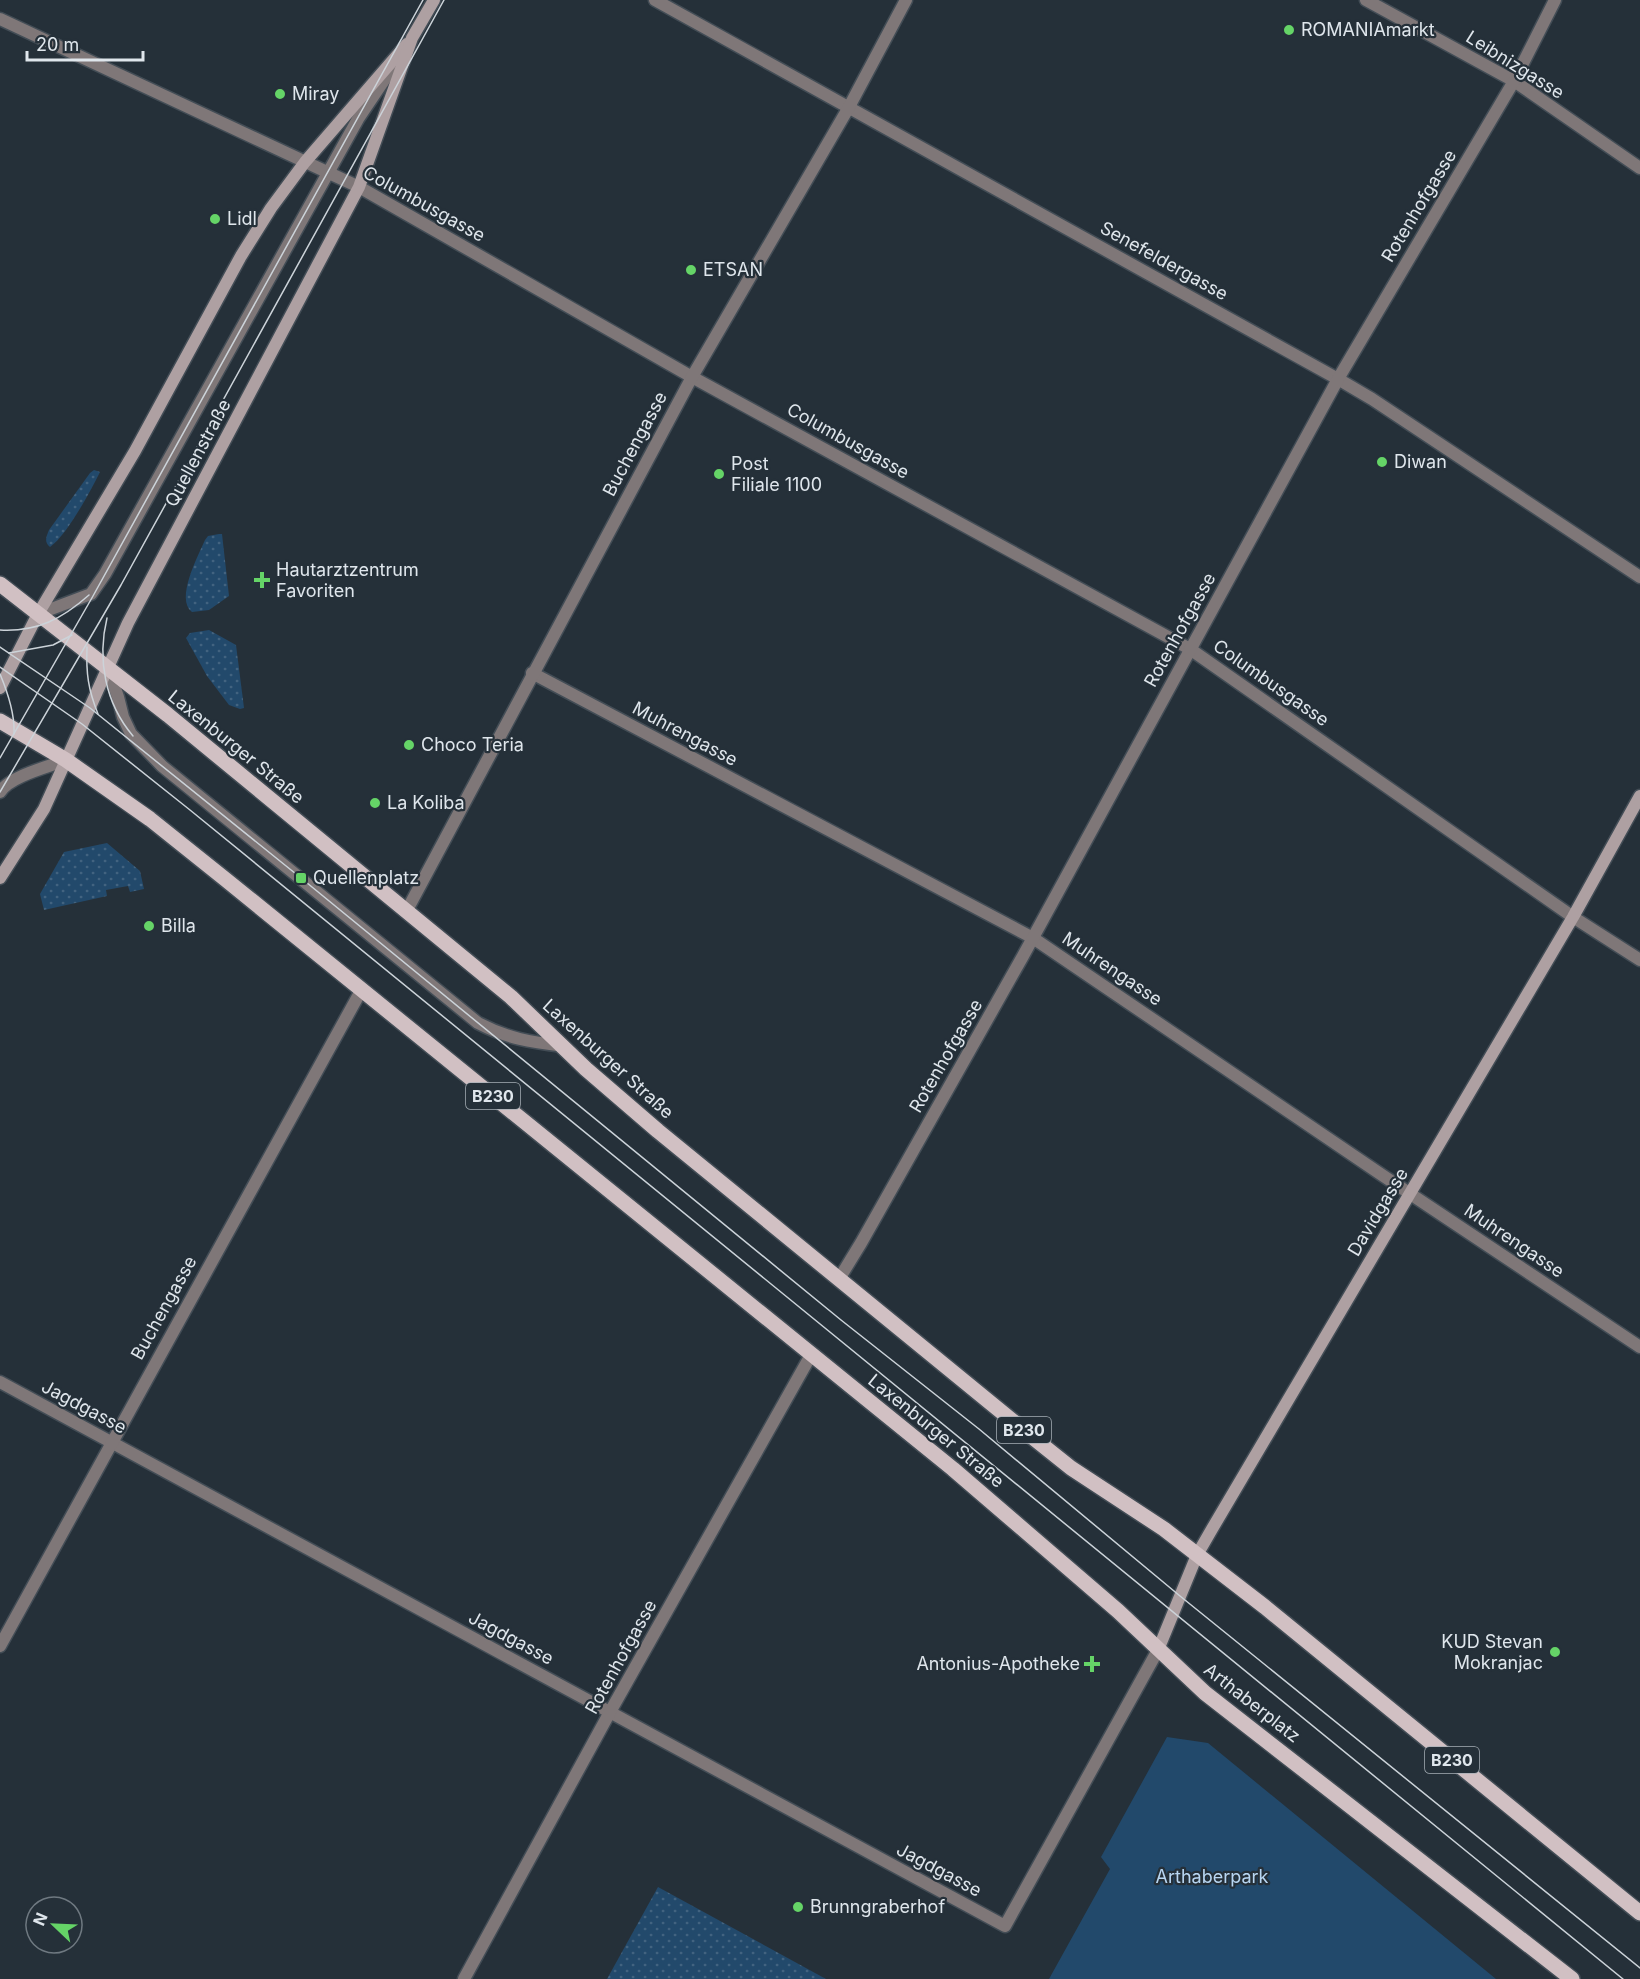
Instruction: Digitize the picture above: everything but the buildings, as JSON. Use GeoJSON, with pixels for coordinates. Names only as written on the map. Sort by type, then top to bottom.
{"type":"FeatureCollection","features":[{"type":"Feature","properties":{"kind":"main road","name":"Laxenburger Straße"},"geometry":{"type":"LineString","coordinates":[[0,584],[168,716],[511,998],[622,1100],[1071,1468],[1164,1529],[1197,1555]]}},
{"type":"Feature","properties":{"kind":"main road","name":"Laxenburger Straße"},"geometry":{"type":"LineString","coordinates":[[0,721],[66,760],[150,819],[362,989],[1038,1540],[1158,1650]]}},
{"type":"Feature","properties":{"kind":"main road","name":"B230"},"geometry":{"type":"LineString","coordinates":[[1197,1555],[1265,1607],[1640,1913]]}},
{"type":"Feature","properties":{"kind":"main road","name":"Arthaberplatz"},"geometry":{"type":"LineString","coordinates":[[1158,1650],[1205,1693],[1572,1979]]}},
{"type":"Feature","properties":{"kind":"street","name":"Quellenstraße"},"geometry":{"type":"LineString","coordinates":[[0,878],[44,809],[128,623],[359,187],[412,38],[434,0]]}},
{"type":"Feature","properties":{"kind":"street","name":"Senefeldergasse"},"geometry":{"type":"LineString","coordinates":[[655,0],[1338,379],[1372,399],[1640,577]]}},
{"type":"Feature","properties":{"kind":"street","name":"Buchengasse"},"geometry":{"type":"LineString","coordinates":[[406,912],[692,376],[849,107],[906,0]]}},
{"type":"Feature","properties":{"kind":"street","name":"Leibnizgasse"},"geometry":{"type":"LineString","coordinates":[[1366,0],[1514,81],[1640,168]]}},
{"type":"Feature","properties":{"kind":"street","name":"Rotenhofgasse"},"geometry":{"type":"LineString","coordinates":[[839,1279],[1033,938],[1338,379],[1514,81],[1555,0]]}},
{"type":"Feature","properties":{"kind":"street","name":"Columbusgasse"},"geometry":{"type":"LineString","coordinates":[[0,19],[359,187],[692,376],[1190,649],[1573,917],[1640,960]]}},
{"type":"Feature","properties":{"kind":"street","name":"Quellenstraße"},"geometry":{"type":"LineString","coordinates":[[0,688],[38,614],[135,451],[241,256],[271,207],[305,162],[412,38]]}},
{"type":"Feature","properties":{"kind":"street"},"geometry":{"type":"LineString","coordinates":[[38,614],[91,594],[105,574],[357,119],[412,38]]}},
{"type":"Feature","properties":{"kind":"street"},"geometry":{"type":"LineString","coordinates":[[108,668],[123,717],[131,734],[162,766],[478,1023],[502,1035],[520,1040],[564,1046]]}},
{"type":"Feature","properties":{"kind":"street","name":"Muhrengasse"},"geometry":{"type":"LineString","coordinates":[[532,674],[1033,938],[1640,1347]]}},
{"type":"Feature","properties":{"kind":"street"},"geometry":{"type":"LineString","coordinates":[[0,792],[3,787],[33,772],[66,760]]}},
{"type":"Feature","properties":{"kind":"street","name":"Davidgasse"},"geometry":{"type":"LineString","coordinates":[[1158,1650],[1197,1555],[1573,917],[1640,796]]}},
{"type":"Feature","properties":{"kind":"street","name":"Buchengasse"},"geometry":{"type":"LineString","coordinates":[[0,1646],[362,989]]}},
{"type":"Feature","properties":{"kind":"street","name":"Rotenhofgasse"},"geometry":{"type":"LineString","coordinates":[[464,1979],[610,1713],[812,1355]]}},
{"type":"Feature","properties":{"kind":"street","name":"Jagdgasse"},"geometry":{"type":"LineString","coordinates":[[0,1382],[1005,1926],[1158,1650]]}},
{"type":"Feature","properties":{"kind":"green space"},"geometry":{"type":"Polygon","coordinates":[[[94,470],[100,472],[84,501],[64,533],[50,547],[46,539],[49,530],[94,470]]]}},
{"type":"Feature","properties":{"kind":"green space"},"geometry":{"type":"Polygon","coordinates":[[[222,534],[229,596],[209,610],[192,612],[187,606],[186,598],[193,566],[208,536],[222,534]]]}},
{"type":"Feature","properties":{"kind":"green space"},"geometry":{"type":"Polygon","coordinates":[[[209,630],[236,645],[244,708],[229,705],[207,676],[186,638],[190,633],[209,630]]]}},
{"type":"Feature","properties":{"kind":"green space"},"geometry":{"type":"Polygon","coordinates":[[[107,843],[140,871],[144,889],[130,892],[128,886],[106,890],[107,896],[44,910],[40,894],[64,852],[107,843]]]}},
{"type":"Feature","properties":{"kind":"green space","name":"Arthaberpark"},"geometry":{"type":"Polygon","coordinates":[[[1167,1737],[1208,1743],[1496,1979],[1049,1979],[1110,1869],[1101,1857],[1167,1737]]]}},
{"type":"Feature","properties":{"kind":"green space"},"geometry":{"type":"Polygon","coordinates":[[[658,1887],[826,1979],[607,1979],[658,1887]]]}},
{"type":"Feature","properties":{"kind":"tram line"},"geometry":{"type":"LineString","coordinates":[[0,758],[93,596],[423,0]]}},
{"type":"Feature","properties":{"kind":"tram line"},"geometry":{"type":"LineString","coordinates":[[0,792],[121,585],[444,0]]}},
{"type":"Feature","properties":{"kind":"tram line"},"geometry":{"type":"LineString","coordinates":[[0,630],[26,629],[48,622],[69,611],[89,595]]}},
{"type":"Feature","properties":{"kind":"tram line"},"geometry":{"type":"LineString","coordinates":[[107,618],[103,649],[106,680],[116,709],[133,736]]}},
{"type":"Feature","properties":{"kind":"tram line"},"geometry":{"type":"LineString","coordinates":[[9,653],[53,645],[72,635]]}},
{"type":"Feature","properties":{"kind":"tram line"},"geometry":{"type":"LineString","coordinates":[[0,647],[90,708],[1640,1968]]}},
{"type":"Feature","properties":{"kind":"tram line"},"geometry":{"type":"LineString","coordinates":[[87,647],[88,681],[98,714]]}},
{"type":"Feature","properties":{"kind":"tram line"},"geometry":{"type":"LineString","coordinates":[[0,667],[82,724],[190,810],[1623,1979]]}},
{"type":"Feature","properties":{"kind":"tram line"},"geometry":{"type":"LineString","coordinates":[[0,674],[10,704],[14,734]]}},
{"type":"Feature","properties":{"kind":"place","name":"ROMANIAmarkt"},"geometry":{"type":"Point","coordinates":[1289,30]}},
{"type":"Feature","properties":{"kind":"place","name":"Miray"},"geometry":{"type":"Point","coordinates":[280,94]}},
{"type":"Feature","properties":{"kind":"place","name":"Lidl"},"geometry":{"type":"Point","coordinates":[215,219]}},
{"type":"Feature","properties":{"kind":"place","name":"ETSAN"},"geometry":{"type":"Point","coordinates":[691,270]}},
{"type":"Feature","properties":{"kind":"place","name":"Diwan"},"geometry":{"type":"Point","coordinates":[1382,462]}},
{"type":"Feature","properties":{"kind":"place","name":"Post Filiale 1100"},"geometry":{"type":"Point","coordinates":[719,474]}},
{"type":"Feature","properties":{"kind":"place","name":"Hautarztzentrum Favoriten"},"geometry":{"type":"Point","coordinates":[262,580]}},
{"type":"Feature","properties":{"kind":"place","name":"Choco Teria"},"geometry":{"type":"Point","coordinates":[409,745]}},
{"type":"Feature","properties":{"kind":"place","name":"La Koliba"},"geometry":{"type":"Point","coordinates":[375,803]}},
{"type":"Feature","properties":{"kind":"place","name":"Quellenplatz"},"geometry":{"type":"Point","coordinates":[301,878]}},
{"type":"Feature","properties":{"kind":"place","name":"Billa"},"geometry":{"type":"Point","coordinates":[149,926]}},
{"type":"Feature","properties":{"kind":"place","name":"KUD Stevan Mokranjac"},"geometry":{"type":"Point","coordinates":[1555,1652]}},
{"type":"Feature","properties":{"kind":"place","name":"Antonius-Apotheke"},"geometry":{"type":"Point","coordinates":[1092,1664]}},
{"type":"Feature","properties":{"kind":"place","name":"Brunngraberhof"},"geometry":{"type":"Point","coordinates":[798,1907]}}]}
